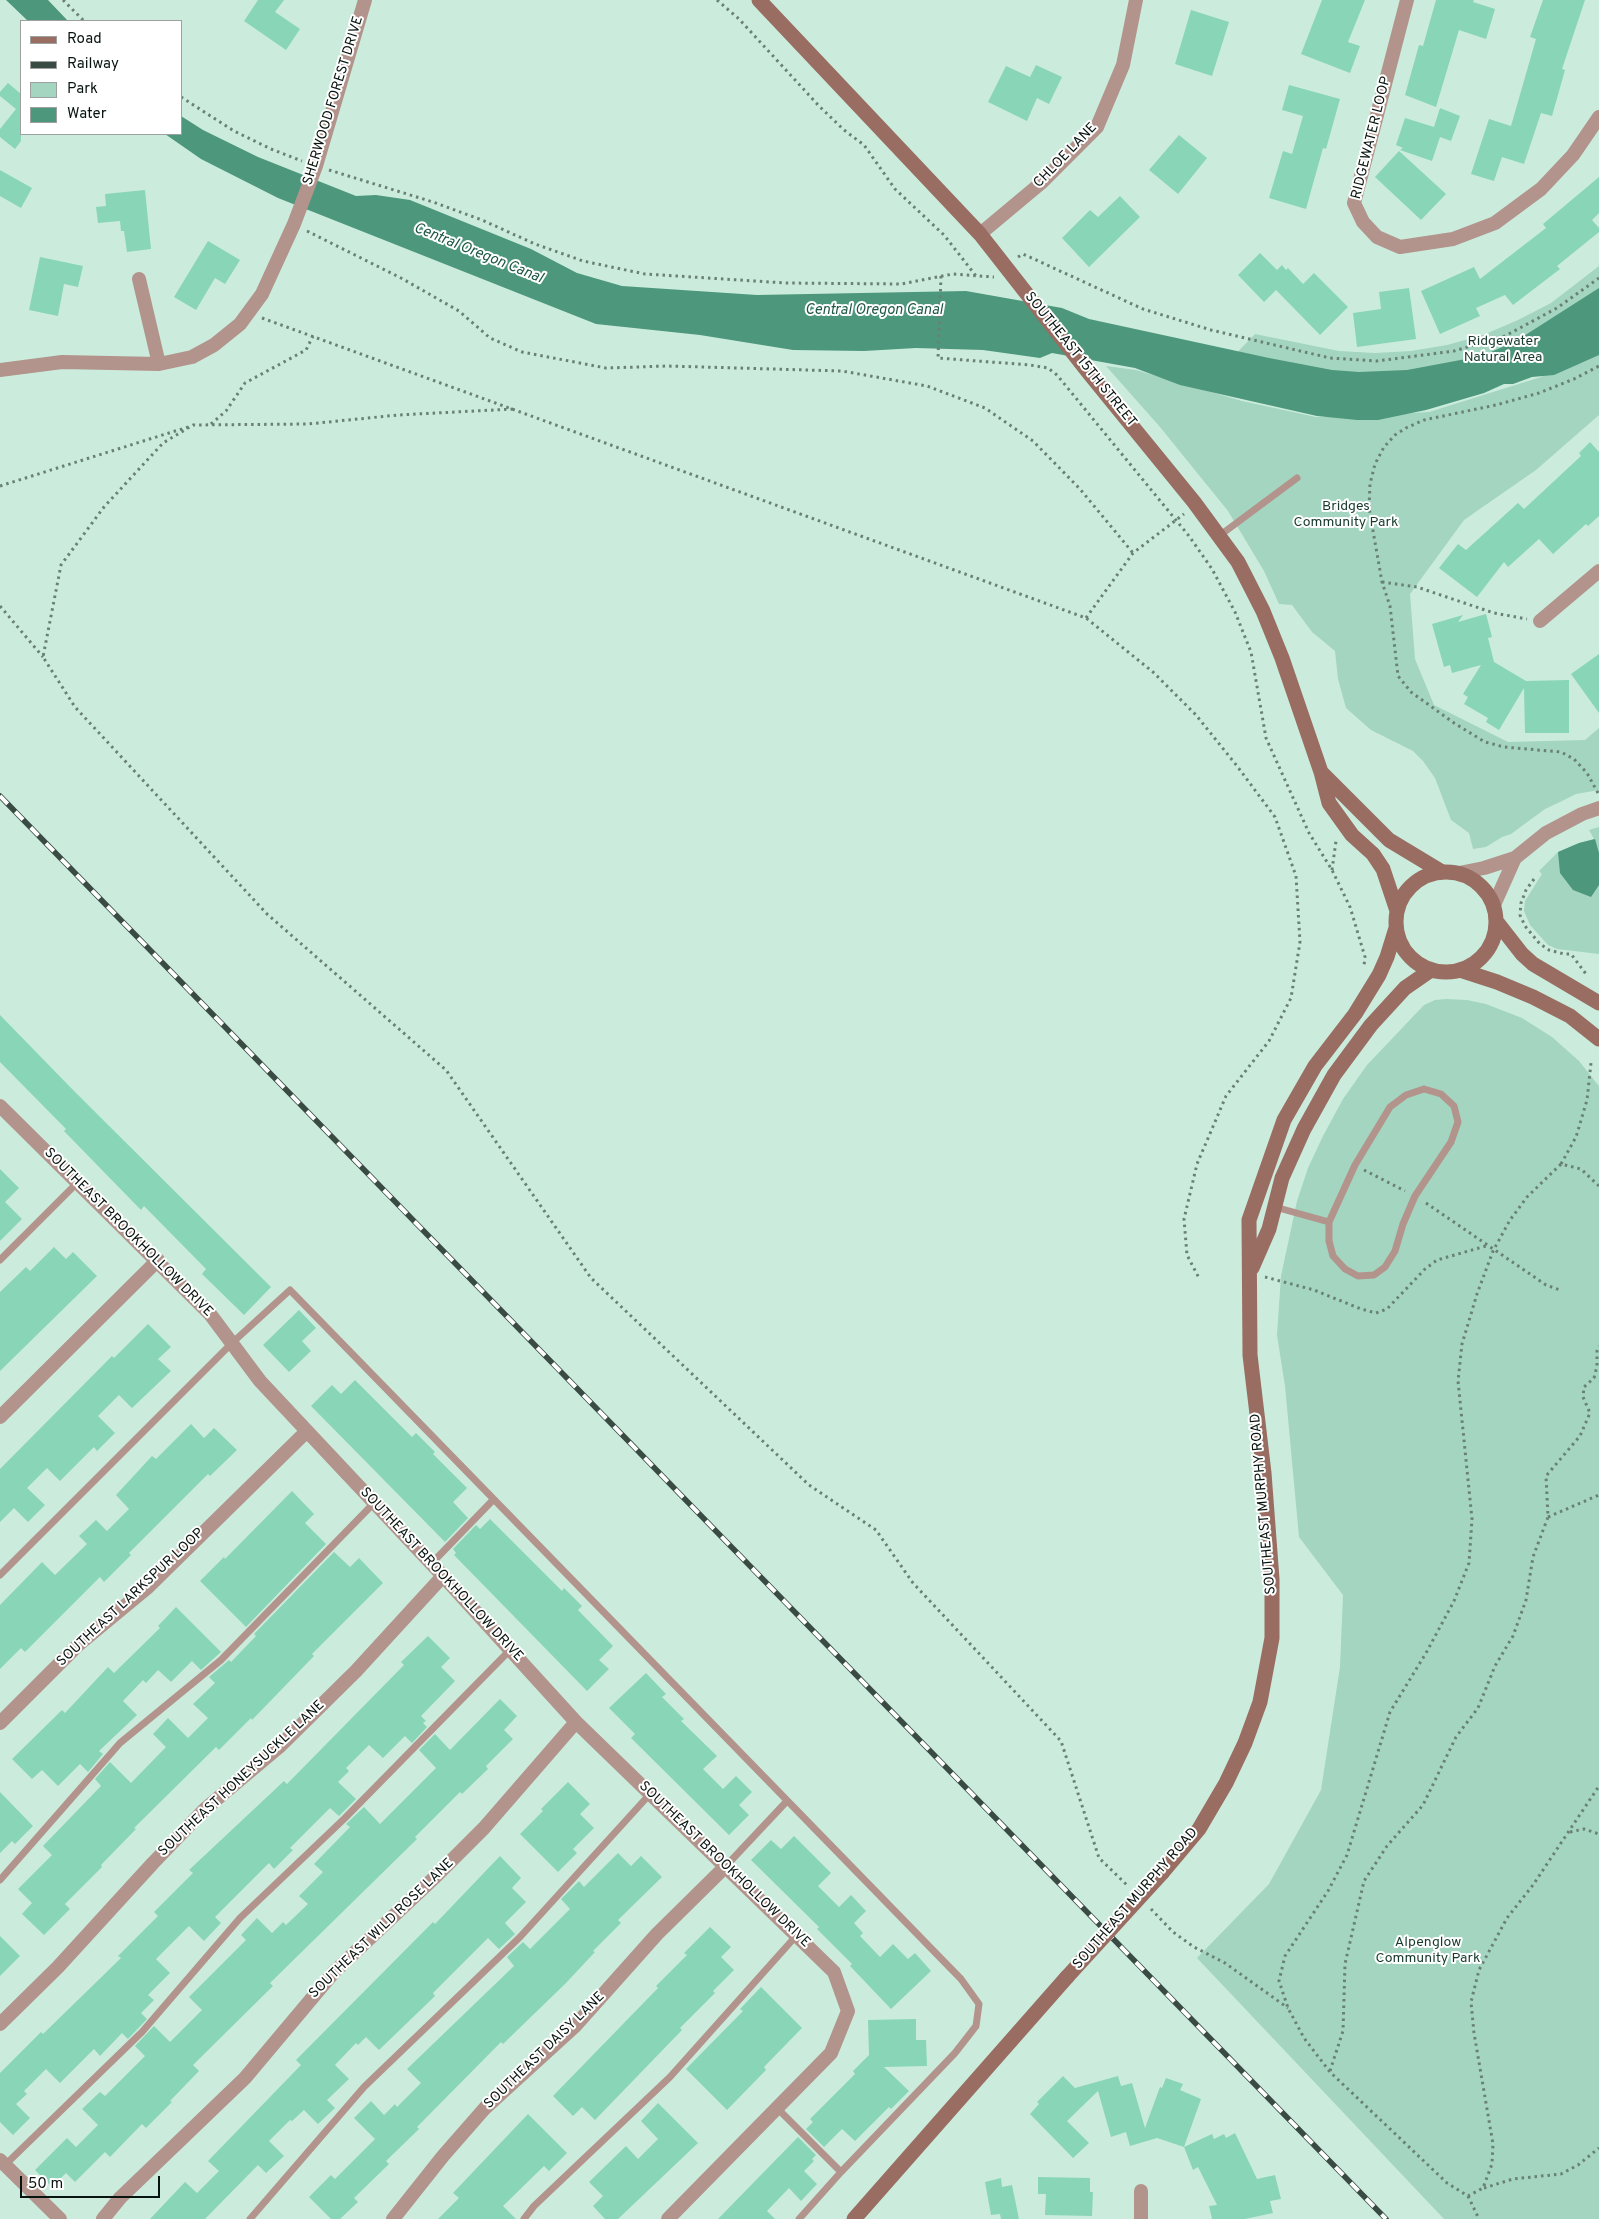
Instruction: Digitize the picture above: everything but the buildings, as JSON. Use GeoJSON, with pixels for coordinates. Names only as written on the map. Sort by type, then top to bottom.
{"type":"FeatureCollection","features":[{"type":"Feature","properties":{"kind":"main road","name":"SOUTHEAST 15TH STREET"},"geometry":{"type":"LineString","coordinates":[[759,0],[980,234],[1088,372],[1196,504],[1238,562],[1263,611],[1321,772],[1329,803],[1352,834],[1373,854],[1384,868],[1397,911]]}},
{"type":"Feature","properties":{"kind":"main road","name":"SOUTHEAST 15TH STREET"},"geometry":{"type":"LineString","coordinates":[[1321,772],[1389,840],[1442,872]]}},
{"type":"Feature","properties":{"kind":"main road"},"geometry":{"type":"LineString","coordinates":[[1442,872],[1459,873],[1474,879],[1486,891],[1494,905],[1497,922],[1494,938],[1487,952],[1475,964],[1460,970],[1445,972],[1431,970],[1418,964],[1400,942],[1396,928],[1397,911],[1403,896],[1413,884],[1426,876],[1442,872]]}},
{"type":"Feature","properties":{"kind":"main road"},"geometry":{"type":"LineString","coordinates":[[1497,922],[1522,954],[1533,964],[1599,1003]]}},
{"type":"Feature","properties":{"kind":"main road","name":"SOUTHEAST MURPHY ROAD"},"geometry":{"type":"LineString","coordinates":[[854,2219],[1199,1829],[1226,1783],[1246,1743],[1260,1702],[1272,1638],[1272,1579],[1264,1473],[1250,1355],[1249,1220],[1284,1120],[1315,1066],[1355,1014],[1379,976],[1396,928]]}},
{"type":"Feature","properties":{"kind":"main road","name":"SOUTHEAST MURPHY ROAD"},"geometry":{"type":"LineString","coordinates":[[1249,1274],[1269,1229],[1282,1178],[1304,1129],[1334,1075],[1371,1025],[1405,988],[1431,970]]}},
{"type":"Feature","properties":{"kind":"main road"},"geometry":{"type":"LineString","coordinates":[[1460,970],[1533,996],[1570,1016],[1599,1039]]}},
{"type":"Feature","properties":{"kind":"street","name":"SHERWOOD FOREST DRIVE"},"geometry":{"type":"LineString","coordinates":[[0,370],[62,362],[159,364],[192,357],[214,345],[240,324],[262,294],[315,168],[365,0]]}},
{"type":"Feature","properties":{"kind":"street","name":"CHLOE LANE"},"geometry":{"type":"LineString","coordinates":[[980,234],[1042,184],[1097,127],[1123,65],[1136,0]]}},
{"type":"Feature","properties":{"kind":"street","name":"RIDGEWATER LOOP"},"geometry":{"type":"LineString","coordinates":[[1408,0],[1354,203],[1363,222],[1377,237],[1400,246],[1453,239],[1495,223],[1541,189],[1572,155],[1599,117]]}},
{"type":"Feature","properties":{"kind":"street"},"geometry":{"type":"LineString","coordinates":[[139,280],[159,364]]}},
{"type":"Feature","properties":{"kind":"street"},"geometry":{"type":"LineString","coordinates":[[1540,621],[1599,571]]}},
{"type":"Feature","properties":{"kind":"street"},"geometry":{"type":"LineString","coordinates":[[1459,873],[1484,868],[1515,858],[1546,833],[1582,814],[1599,808]]}},
{"type":"Feature","properties":{"kind":"street"},"geometry":{"type":"LineString","coordinates":[[1494,905],[1515,858]]}},
{"type":"Feature","properties":{"kind":"street","name":"SOUTHEAST BROOKHOLLOW DRIVE"},"geometry":{"type":"LineString","coordinates":[[0,1106],[158,1260],[210,1314],[260,1380],[306,1432],[443,1576],[576,1722],[834,1972],[848,2011],[831,2053],[777,2108]]}},
{"type":"Feature","properties":{"kind":"street"},"geometry":{"type":"LineString","coordinates":[[0,1417],[158,1260]]}},
{"type":"Feature","properties":{"kind":"street","name":"SOUTHEAST LARKSPUR LOOP"},"geometry":{"type":"LineString","coordinates":[[0,1723],[79,1644],[148,1586],[306,1432]]}},
{"type":"Feature","properties":{"kind":"street","name":"SOUTHEAST HONEYSUCKLE LANE"},"geometry":{"type":"LineString","coordinates":[[0,2024],[58,1968],[153,1863],[205,1809],[278,1747],[335,1692],[443,1576]]}},
{"type":"Feature","properties":{"kind":"street","name":"SOUTHEAST WILD ROSE LANE"},"geometry":{"type":"LineString","coordinates":[[103,2219],[120,2198],[245,2078],[334,1972],[484,1828],[576,1722]]}},
{"type":"Feature","properties":{"kind":"street","name":"SOUTHEAST DAISY LANE"},"geometry":{"type":"LineString","coordinates":[[393,2219],[443,2156],[485,2108],[575,2026],[657,1934],[725,1867]]}},
{"type":"Feature","properties":{"kind":"street"},"geometry":{"type":"LineString","coordinates":[[668,2219],[777,2108]]}},
{"type":"Feature","properties":{"kind":"street"},"geometry":{"type":"LineString","coordinates":[[3,2163],[60,2219]]}},
{"type":"Feature","properties":{"kind":"street"},"geometry":{"type":"LineString","coordinates":[[1141,2219],[1142,2191]]}},
{"type":"Feature","properties":{"kind":"lane"},"geometry":{"type":"LineString","coordinates":[[1219,536],[1297,478]]}},
{"type":"Feature","properties":{"kind":"lane"},"geometry":{"type":"LineString","coordinates":[[1424,1089],[1441,1094],[1454,1106],[1458,1122],[1451,1142],[1415,1196],[1403,1224],[1395,1251],[1385,1267],[1374,1276],[1358,1276],[1345,1269],[1334,1256],[1328,1241],[1329,1222],[1355,1165],[1390,1107],[1406,1095],[1424,1089]]}},
{"type":"Feature","properties":{"kind":"lane"},"geometry":{"type":"LineString","coordinates":[[0,1260],[78,1182]]}},
{"type":"Feature","properties":{"kind":"lane"},"geometry":{"type":"LineString","coordinates":[[1275,1207],[1329,1222]]}},
{"type":"Feature","properties":{"kind":"lane"},"geometry":{"type":"LineString","coordinates":[[0,1575],[232,1343],[290,1290],[960,1979],[979,2004],[976,2026],[955,2053],[841,2172],[799,2219]]}},
{"type":"Feature","properties":{"kind":"lane"},"geometry":{"type":"LineString","coordinates":[[431,1564],[493,1500]]}},
{"type":"Feature","properties":{"kind":"lane"},"geometry":{"type":"LineString","coordinates":[[0,1880],[120,1743],[221,1660],[374,1503]]}},
{"type":"Feature","properties":{"kind":"lane"},"geometry":{"type":"LineString","coordinates":[[3,2163],[142,2032],[240,1918],[345,1818],[510,1650]]}},
{"type":"Feature","properties":{"kind":"lane"},"geometry":{"type":"LineString","coordinates":[[250,2219],[364,2087],[520,1937],[650,1794]]}},
{"type":"Feature","properties":{"kind":"lane"},"geometry":{"type":"LineString","coordinates":[[725,1867],[787,1801]]}},
{"type":"Feature","properties":{"kind":"lane"},"geometry":{"type":"LineString","coordinates":[[524,2219],[534,2206],[670,2077],[796,1936]]}},
{"type":"Feature","properties":{"kind":"lane"},"geometry":{"type":"LineString","coordinates":[[777,2108],[841,2172]]}},
{"type":"Feature","properties":{"kind":"path"},"geometry":{"type":"LineString","coordinates":[[63,0],[83,20]]}},
{"type":"Feature","properties":{"kind":"path"},"geometry":{"type":"LineString","coordinates":[[717,0],[739,19],[819,106],[844,130],[864,145],[895,189],[944,235],[976,276]]}},
{"type":"Feature","properties":{"kind":"path"},"geometry":{"type":"LineString","coordinates":[[182,99],[234,130],[315,168],[433,202],[482,220],[535,244],[583,261],[645,274],[786,283],[901,284],[953,274],[993,278]]}},
{"type":"Feature","properties":{"kind":"path"},"geometry":{"type":"LineString","coordinates":[[295,219],[459,311],[490,338],[522,352],[606,368],[667,366],[842,372],[927,386],[985,408],[1033,441],[1080,489],[1133,553]]}},
{"type":"Feature","properties":{"kind":"path"},"geometry":{"type":"LineString","coordinates":[[1023,254],[1143,309],[1211,330],[1330,358],[1378,361],[1454,351],[1505,336],[1558,308],[1599,278]]}},
{"type":"Feature","properties":{"kind":"path"},"geometry":{"type":"LineString","coordinates":[[941,276],[938,358],[1030,365],[1048,368],[1057,375],[1176,520],[1216,576],[1246,636],[1255,669],[1266,738],[1309,833],[1332,870],[1350,907],[1365,956],[1363,968]]}},
{"type":"Feature","properties":{"kind":"path"},"geometry":{"type":"LineString","coordinates":[[248,313],[1086,618],[1153,672],[1196,715],[1275,817],[1296,876],[1300,942],[1291,998],[1269,1041],[1226,1096],[1197,1164],[1184,1219],[1187,1255],[1199,1278]]}},
{"type":"Feature","properties":{"kind":"path"},"geometry":{"type":"LineString","coordinates":[[210,424],[226,411],[244,383],[306,350],[313,336]]}},
{"type":"Feature","properties":{"kind":"path"},"geometry":{"type":"LineString","coordinates":[[1599,366],[1574,379],[1539,393],[1496,405],[1424,420],[1395,435],[1384,448],[1376,464],[1370,484],[1368,508],[1382,582],[1392,619],[1398,676],[1411,692],[1454,723],[1485,742],[1504,747],[1561,752],[1574,759],[1587,773],[1598,792],[1599,799]]}},
{"type":"Feature","properties":{"kind":"path"},"geometry":{"type":"LineString","coordinates":[[0,486],[193,425],[308,424],[513,409]]}},
{"type":"Feature","properties":{"kind":"path"},"geometry":{"type":"LineString","coordinates":[[43,658],[61,565],[104,507],[163,443],[193,425]]}},
{"type":"Feature","properties":{"kind":"path"},"geometry":{"type":"LineString","coordinates":[[1086,618],[1133,553],[1196,504]]}},
{"type":"Feature","properties":{"kind":"path"},"geometry":{"type":"LineString","coordinates":[[1382,582],[1417,587],[1494,613],[1540,621]]}},
{"type":"Feature","properties":{"kind":"path"},"geometry":{"type":"LineString","coordinates":[[0,606],[43,658],[75,707],[267,914],[446,1070],[591,1278],[810,1485],[876,1530],[913,1583],[1061,1741],[1099,1858],[1133,1891]]}},
{"type":"Feature","properties":{"kind":"path"},"geometry":{"type":"LineString","coordinates":[[1534,879],[1526,890],[1521,903],[1520,915],[1525,926],[1540,944],[1549,950],[1571,954]]}},
{"type":"Feature","properties":{"kind":"path"},"geometry":{"type":"LineString","coordinates":[[1479,2219],[1468,2196],[1447,2183],[1330,2072],[1304,2038],[1288,2008],[1279,1981],[1285,1956],[1328,1891],[1347,1855],[1390,1712],[1444,1618],[1469,1562],[1472,1511],[1458,1381],[1462,1344],[1477,1294],[1494,1251],[1510,1220],[1527,1197],[1561,1164],[1576,1137],[1587,1100],[1590,1063]]}},
{"type":"Feature","properties":{"kind":"path"},"geometry":{"type":"LineString","coordinates":[[1561,1164],[1581,1169],[1599,1186]]}},
{"type":"Feature","properties":{"kind":"path"},"geometry":{"type":"LineString","coordinates":[[1355,1165],[1415,1196],[1546,1286],[1560,1290]]}},
{"type":"Feature","properties":{"kind":"path"},"geometry":{"type":"LineString","coordinates":[[1330,2072],[1343,2031],[1345,1964],[1364,1881],[1387,1846],[1423,1805],[1456,1737],[1478,1708],[1495,1666],[1513,1636],[1523,1609],[1533,1557],[1548,1517],[1546,1476],[1580,1436],[1590,1413],[1583,1397],[1584,1387],[1594,1378],[1597,1366],[1596,1351],[1599,1346]]}},
{"type":"Feature","properties":{"kind":"path"},"geometry":{"type":"LineString","coordinates":[[1548,1517],[1599,1495]]}},
{"type":"Feature","properties":{"kind":"path"},"geometry":{"type":"LineString","coordinates":[[1484,2188],[1492,2164],[1493,2144],[1474,2033],[1472,2002],[1479,1970],[1492,1942],[1507,1918],[1569,1832],[1599,1786]]}},
{"type":"Feature","properties":{"kind":"path"},"geometry":{"type":"LineString","coordinates":[[1569,1832],[1584,1829],[1599,1834]]}},
{"type":"Feature","properties":{"kind":"path"},"geometry":{"type":"LineString","coordinates":[[1146,1905],[1194,1948],[1225,1963],[1288,2008]]}},
{"type":"Feature","properties":{"kind":"path"},"geometry":{"type":"LineString","coordinates":[[1468,2196],[1484,2188],[1513,2179],[1561,2174],[1578,2165],[1599,2148]]}},
{"type":"Feature","properties":{"kind":"green space","name":"Ridgewater Natural Area"},"geometry":{"type":"Polygon","coordinates":[[[1599,266],[1599,321],[1478,381],[1220,370],[1255,334],[1339,351],[1375,353],[1411,351],[1447,345],[1483,335],[1551,303],[1599,266]]]}},
{"type":"Feature","properties":{"kind":"green space","name":"Bridges Community Park"},"geometry":{"type":"Polygon","coordinates":[[[1599,353],[1599,415],[1536,470],[1464,520],[1410,594],[1415,659],[1434,705],[1508,742],[1585,740],[1599,728],[1599,790],[1576,794],[1545,809],[1511,834],[1486,847],[1473,849],[1469,833],[1451,820],[1435,778],[1423,761],[1413,751],[1371,730],[1346,708],[1338,679],[1335,651],[1312,632],[1292,605],[1279,604],[1264,571],[1228,511],[1160,427],[1106,366],[1136,370],[1242,401],[1316,417],[1350,417],[1429,412],[1541,377],[1599,353]]]}},
{"type":"Feature","properties":{"kind":"green space"},"geometry":{"type":"Polygon","coordinates":[[[1599,827],[1599,954],[1557,949],[1548,945],[1530,925],[1524,911],[1525,901],[1542,874],[1539,871],[1558,852],[1594,839],[1589,830],[1599,827]]]}},
{"type":"Feature","properties":{"kind":"green space","name":"Alpenglow Community Park"},"geometry":{"type":"Polygon","coordinates":[[[1435,1000],[1467,1000],[1486,1004],[1522,1018],[1552,1037],[1579,1061],[1599,1086],[1599,2219],[1444,2219],[1197,1958],[1269,1884],[1321,1790],[1340,1667],[1343,1595],[1299,1537],[1285,1386],[1277,1335],[1281,1276],[1297,1201],[1308,1168],[1323,1136],[1343,1099],[1367,1065],[1424,1005],[1435,1000]]]}},
{"type":"Feature","properties":{"kind":"water"},"geometry":{"type":"Polygon","coordinates":[[[6,0],[48,0],[67,20],[27,20],[6,0]]]}},
{"type":"Feature","properties":{"kind":"water","name":"Central Oregon Canal"},"geometry":{"type":"Polygon","coordinates":[[[182,117],[203,130],[258,157],[356,196],[376,195],[410,200],[531,249],[577,273],[622,286],[757,295],[966,291],[1062,308],[1089,319],[1269,358],[1332,370],[1359,372],[1407,370],[1482,356],[1516,341],[1599,288],[1599,355],[1554,375],[1532,377],[1513,384],[1504,384],[1484,393],[1426,410],[1378,420],[1357,420],[1317,416],[1180,385],[1135,368],[1052,353],[1040,358],[983,350],[916,348],[864,351],[793,350],[700,335],[596,324],[278,198],[201,159],[166,135],[182,135],[182,117]]]}},
{"type":"Feature","properties":{"kind":"water"},"geometry":{"type":"Polygon","coordinates":[[[1595,839],[1599,853],[1599,885],[1591,897],[1573,890],[1560,873],[1558,852],[1579,843],[1595,839]]]}},
{"type":"Feature","properties":{"kind":"railway"},"geometry":{"type":"LineString","coordinates":[[0,796],[1386,2219]]}}]}
